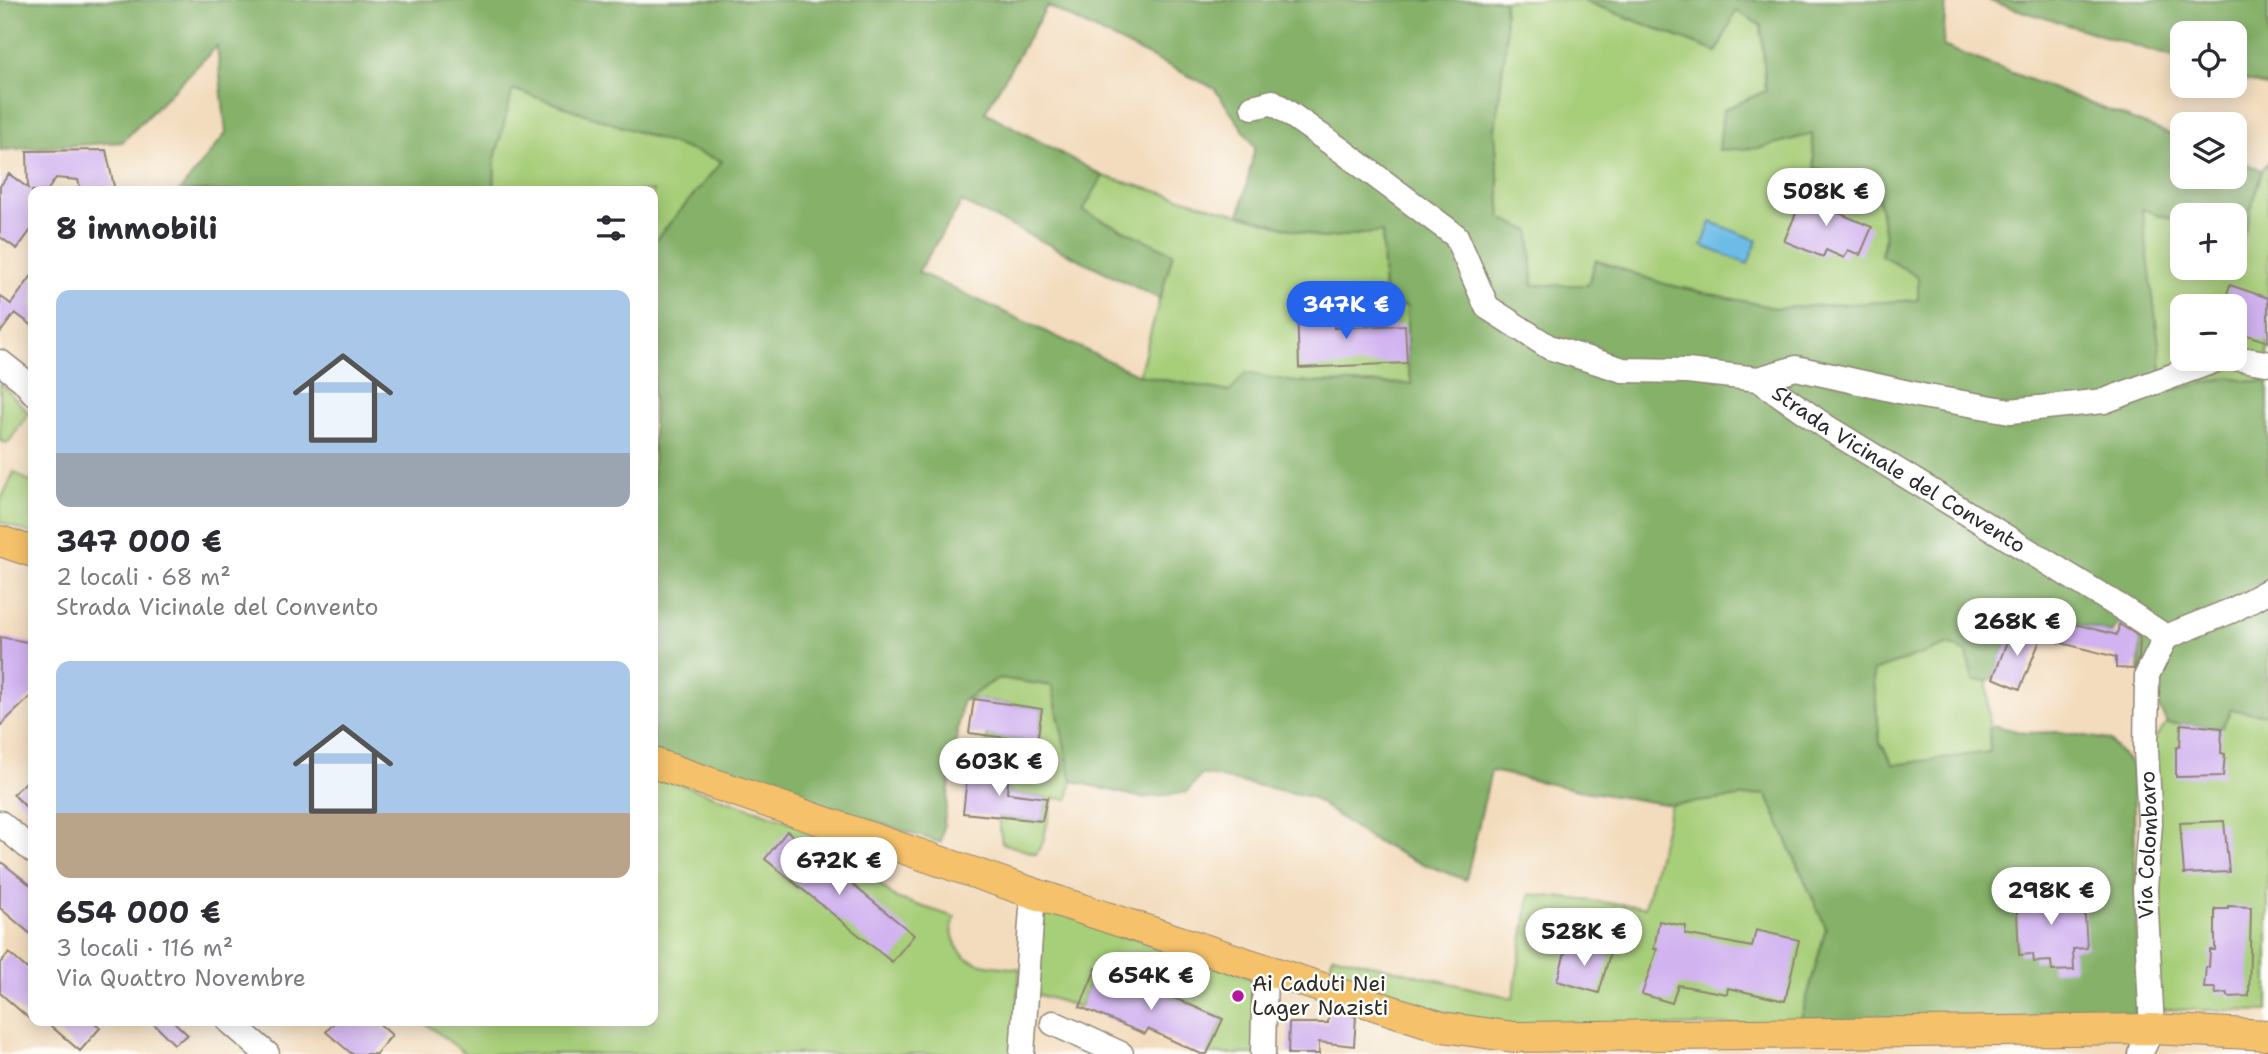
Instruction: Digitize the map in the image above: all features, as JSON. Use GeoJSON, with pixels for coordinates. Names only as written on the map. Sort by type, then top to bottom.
{"type":"FeatureCollection","features":[{"type":"Feature","properties":{"kind":"main road"},"geometry":{"type":"LineString","coordinates":[[0,541],[28,550]]}},
{"type":"Feature","properties":{"kind":"main road"},"geometry":{"type":"LineString","coordinates":[[658,765],[1033,893],[1442,1027],[1600,1045],[2146,1042],[2268,1035]]}},
{"type":"Feature","properties":{"kind":"street","name":"Strada Vicinale del Convento"},"geometry":{"type":"LineString","coordinates":[[1253,107],[1273,102],[1456,236],[1487,307],[1549,348],[1623,370],[1686,371],[1758,379],[1828,428],[2166,637]]}},
{"type":"Feature","properties":{"kind":"street"},"geometry":{"type":"LineString","coordinates":[[2247,360],[2266,363]]}},
{"type":"Feature","properties":{"kind":"street"},"geometry":{"type":"LineString","coordinates":[[0,362],[28,386]]}},
{"type":"Feature","properties":{"kind":"street"},"geometry":{"type":"LineString","coordinates":[[1758,379],[1796,368],[1922,396],[2010,411],[2104,401],[2186,371]]}},
{"type":"Feature","properties":{"kind":"street"},"geometry":{"type":"LineString","coordinates":[[2166,637],[2233,610],[2268,591]]}},
{"type":"Feature","properties":{"kind":"street","name":"Via Colombaro"},"geometry":{"type":"LineString","coordinates":[[2146,1042],[2145,889],[2150,823],[2146,750],[2147,675],[2166,637]]}},
{"type":"Feature","properties":{"kind":"street"},"geometry":{"type":"LineString","coordinates":[[0,822],[28,847]]}},
{"type":"Feature","properties":{"kind":"street"},"geometry":{"type":"LineString","coordinates":[[1022,1054],[1033,893]]}},
{"type":"Feature","properties":{"kind":"street"},"geometry":{"type":"LineString","coordinates":[[1263,1054],[1265,969]]}},
{"type":"Feature","properties":{"kind":"street"},"geometry":{"type":"LineString","coordinates":[[1053,1023],[1121,1054]]}},
{"type":"Feature","properties":{"kind":"street"},"geometry":{"type":"LineString","coordinates":[[235,1026],[267,1054]]}},
{"type":"Feature","properties":{"kind":"green space"},"geometry":{"type":"Polygon","coordinates":[[[0,0],[1504,0],[1506,41],[1495,130],[1501,218],[1530,231],[1533,285],[1588,285],[1596,260],[1664,284],[1776,308],[1918,300],[1918,277],[1881,255],[1885,237],[1878,196],[1815,168],[1812,134],[1759,148],[1719,150],[1723,110],[1766,91],[1761,25],[1736,11],[1717,52],[1582,0],[1946,0],[1943,46],[2170,134],[2170,189],[2247,189],[2247,164],[2262,170],[2247,224],[2247,203],[2170,203],[2170,218],[2142,209],[2165,392],[2230,377],[2257,382],[2268,380],[2268,715],[2231,709],[2222,728],[2167,723],[2139,669],[2140,624],[2118,624],[2111,633],[2055,619],[2050,640],[2013,627],[1993,678],[1987,681],[1973,681],[1967,653],[1950,644],[1873,671],[1880,743],[1894,765],[1990,752],[1989,728],[1996,726],[2025,733],[2060,732],[2109,740],[2133,766],[2138,1000],[2134,1021],[1800,1023],[1826,928],[1766,794],[1671,805],[1578,790],[1491,771],[1466,880],[1413,860],[1369,838],[1311,797],[1202,774],[1187,792],[1142,798],[1072,781],[1052,686],[999,678],[962,701],[941,843],[658,753],[658,237],[722,161],[513,89],[495,159],[494,186],[184,186],[226,133],[217,46],[122,142],[0,150],[0,0]],[[1047,6],[985,112],[1103,176],[1083,211],[1173,253],[1160,299],[962,202],[918,272],[1139,375],[1230,392],[1245,373],[1295,382],[1412,384],[1407,363],[1407,306],[1384,304],[1382,232],[1322,238],[1240,214],[1255,147],[1214,88],[1047,6]]]}},
{"type":"Feature","properties":{"kind":"green space"},"geometry":{"type":"Polygon","coordinates":[[[1504,0],[1582,0],[1716,52],[1736,10],[1761,26],[1766,91],[1723,110],[1759,148],[1812,134],[1815,168],[1878,196],[1885,237],[1881,255],[1919,277],[1918,301],[1776,309],[1664,284],[1596,260],[1588,285],[1533,286],[1530,231],[1501,219],[1495,130],[1506,41],[1504,0]]]}},
{"type":"Feature","properties":{"kind":"green space"},"geometry":{"type":"Polygon","coordinates":[[[1986,0],[2268,0],[2268,87],[2247,81],[2247,21],[2170,21],[2170,56],[1986,0]]]}},
{"type":"Feature","properties":{"kind":"green space"},"geometry":{"type":"Polygon","coordinates":[[[512,89],[723,161],[658,237],[658,186],[494,186],[495,159],[512,89]]]}},
{"type":"Feature","properties":{"kind":"green space"},"geometry":{"type":"Polygon","coordinates":[[[2268,162],[2268,380],[2257,382],[2230,377],[2165,393],[2141,208],[2170,218],[2170,280],[2247,280],[2247,221],[2262,170],[2268,162]]]}},
{"type":"Feature","properties":{"kind":"green space"},"geometry":{"type":"Polygon","coordinates":[[[1103,176],[1322,238],[1382,232],[1384,304],[1407,306],[1407,363],[1412,384],[1295,382],[1245,373],[1231,392],[1139,375],[1172,253],[1082,211],[1103,176]]]}},
{"type":"Feature","properties":{"kind":"green space"},"geometry":{"type":"Polygon","coordinates":[[[0,383],[28,414],[8,443],[0,441],[0,383]]]}},
{"type":"Feature","properties":{"kind":"green space"},"geometry":{"type":"Polygon","coordinates":[[[14,472],[28,481],[28,532],[0,522],[0,502],[14,472]]]}},
{"type":"Feature","properties":{"kind":"green space"},"geometry":{"type":"Polygon","coordinates":[[[1950,644],[1967,653],[1973,681],[1987,681],[1991,752],[1894,765],[1880,743],[1873,671],[1950,644]]]}},
{"type":"Feature","properties":{"kind":"green space"},"geometry":{"type":"Polygon","coordinates":[[[999,678],[1053,686],[1072,781],[1068,799],[1053,798],[1043,842],[1036,854],[1002,843],[998,817],[1042,821],[1047,798],[1007,793],[1009,773],[986,771],[987,736],[1037,742],[1042,709],[974,699],[962,701],[999,678]]]}},
{"type":"Feature","properties":{"kind":"green space"},"geometry":{"type":"Polygon","coordinates":[[[2231,709],[2268,715],[2268,1011],[2151,1009],[2146,750],[2167,723],[2222,728],[2231,709]]]}},
{"type":"Feature","properties":{"kind":"green space"},"geometry":{"type":"Polygon","coordinates":[[[658,777],[818,831],[896,898],[955,917],[953,936],[964,956],[981,964],[1020,969],[1014,1054],[466,1054],[429,1026],[658,1026],[658,777]]]}},
{"type":"Feature","properties":{"kind":"green space"},"geometry":{"type":"Polygon","coordinates":[[[1766,794],[1826,928],[1800,1023],[1512,1030],[1326,981],[1333,955],[1513,998],[1530,894],[1645,907],[1671,805],[1766,794]]]}},
{"type":"Feature","properties":{"kind":"green space"},"geometry":{"type":"Polygon","coordinates":[[[1050,909],[1256,979],[1258,1054],[1207,1054],[1223,1019],[1160,992],[1157,996],[1096,968],[1080,1007],[1033,993],[1042,912],[1050,909]]]}},
{"type":"Feature","properties":{"kind":"water"},"geometry":{"type":"Polygon","coordinates":[[[1711,222],[1757,240],[1748,264],[1702,246],[1711,222]]]}},
{"type":"Feature","properties":{"kind":"building"},"geometry":{"type":"Polygon","coordinates":[[[106,150],[114,186],[80,186],[78,180],[56,178],[50,186],[28,188],[27,151],[106,150]]]}},
{"type":"Feature","properties":{"kind":"building"},"geometry":{"type":"Polygon","coordinates":[[[9,174],[28,188],[28,234],[17,249],[0,237],[0,186],[9,174]]]}},
{"type":"Feature","properties":{"kind":"building"},"geometry":{"type":"Polygon","coordinates":[[[1807,188],[1834,199],[1829,209],[1872,227],[1860,255],[1848,250],[1844,258],[1826,250],[1823,257],[1784,241],[1807,188]]]}},
{"type":"Feature","properties":{"kind":"building"},"geometry":{"type":"Polygon","coordinates":[[[28,281],[28,322],[15,313],[0,333],[0,296],[11,304],[28,281]]]}},
{"type":"Feature","properties":{"kind":"building"},"geometry":{"type":"Polygon","coordinates":[[[2230,285],[2268,298],[2268,342],[2247,335],[2247,294],[2227,294],[2230,285]]]}},
{"type":"Feature","properties":{"kind":"building"},"geometry":{"type":"Polygon","coordinates":[[[1333,304],[1334,328],[1405,325],[1407,363],[1299,368],[1297,306],[1333,304]]]}},
{"type":"Feature","properties":{"kind":"building"},"geometry":{"type":"Polygon","coordinates":[[[2055,619],[2117,635],[2119,624],[2140,637],[2139,658],[2134,669],[2116,668],[2116,657],[2050,640],[2055,619]]]}},
{"type":"Feature","properties":{"kind":"building"},"geometry":{"type":"Polygon","coordinates":[[[2013,627],[2041,638],[2020,689],[1993,678],[2013,627]]]}},
{"type":"Feature","properties":{"kind":"building"},"geometry":{"type":"Polygon","coordinates":[[[0,637],[28,642],[28,699],[0,726],[0,637]]]}},
{"type":"Feature","properties":{"kind":"building"},"geometry":{"type":"Polygon","coordinates":[[[974,699],[1042,709],[1037,742],[969,733],[974,699]]]}},
{"type":"Feature","properties":{"kind":"building"},"geometry":{"type":"Polygon","coordinates":[[[2181,724],[2222,728],[2221,753],[2225,754],[2223,776],[2176,777],[2176,748],[2180,746],[2181,724]]]}},
{"type":"Feature","properties":{"kind":"building"},"geometry":{"type":"Polygon","coordinates":[[[968,769],[1009,773],[1007,793],[1047,798],[1042,821],[963,813],[968,769]]]}},
{"type":"Feature","properties":{"kind":"building"},"geometry":{"type":"Polygon","coordinates":[[[28,780],[28,809],[13,794],[28,780]]]}},
{"type":"Feature","properties":{"kind":"building"},"geometry":{"type":"Polygon","coordinates":[[[2224,821],[2229,872],[2184,874],[2180,823],[2224,821]]]}},
{"type":"Feature","properties":{"kind":"building"},"geometry":{"type":"Polygon","coordinates":[[[787,831],[914,935],[892,962],[765,859],[787,831]]]}},
{"type":"Feature","properties":{"kind":"building"},"geometry":{"type":"Polygon","coordinates":[[[0,861],[28,883],[28,932],[0,908],[0,861]]]}},
{"type":"Feature","properties":{"kind":"building"},"geometry":{"type":"Polygon","coordinates":[[[2072,890],[2073,903],[2084,902],[2087,948],[2073,949],[2074,970],[2052,971],[2051,961],[2034,962],[2033,954],[2019,955],[2016,893],[2072,890]]]}},
{"type":"Feature","properties":{"kind":"building"},"geometry":{"type":"Polygon","coordinates":[[[2228,906],[2251,907],[2249,996],[2229,997],[2227,993],[2216,994],[2215,988],[2204,988],[2210,950],[2215,950],[2215,909],[2228,909],[2228,906]]]}},
{"type":"Feature","properties":{"kind":"building"},"geometry":{"type":"Polygon","coordinates":[[[1659,921],[1686,926],[1685,934],[1752,947],[1756,930],[1799,940],[1785,1001],[1728,988],[1727,994],[1678,985],[1672,1003],[1642,994],[1657,949],[1654,949],[1659,921]]]}},
{"type":"Feature","properties":{"kind":"building"},"geometry":{"type":"Polygon","coordinates":[[[1568,942],[1610,954],[1599,993],[1557,981],[1568,942]]]}},
{"type":"Feature","properties":{"kind":"building"},"geometry":{"type":"Polygon","coordinates":[[[9,953],[28,970],[28,1018],[0,993],[0,963],[9,953]]]}},
{"type":"Feature","properties":{"kind":"building"},"geometry":{"type":"Polygon","coordinates":[[[1096,968],[1157,996],[1160,992],[1223,1019],[1207,1054],[1201,1054],[1148,1029],[1145,1034],[1080,1007],[1096,968]]]}},
{"type":"Feature","properties":{"kind":"building"},"geometry":{"type":"Polygon","coordinates":[[[1329,1008],[1356,1017],[1354,1046],[1319,1042],[1319,1054],[1288,1054],[1289,1023],[1328,1023],[1329,1008]]]}},
{"type":"Feature","properties":{"kind":"building"},"geometry":{"type":"Polygon","coordinates":[[[51,1026],[98,1026],[100,1028],[80,1051],[51,1026]]]}},
{"type":"Feature","properties":{"kind":"building"},"geometry":{"type":"Polygon","coordinates":[[[156,1026],[178,1026],[188,1035],[174,1044],[156,1026]]]}},
{"type":"Feature","properties":{"kind":"building"},"geometry":{"type":"Polygon","coordinates":[[[331,1026],[382,1026],[392,1035],[376,1054],[352,1054],[326,1032],[331,1026]]]}},
{"type":"Feature","properties":{"kind":"place","name":"Ai Caduti Nei Lager Nazisti"},"geometry":{"type":"Point","coordinates":[1238,996]}}]}
